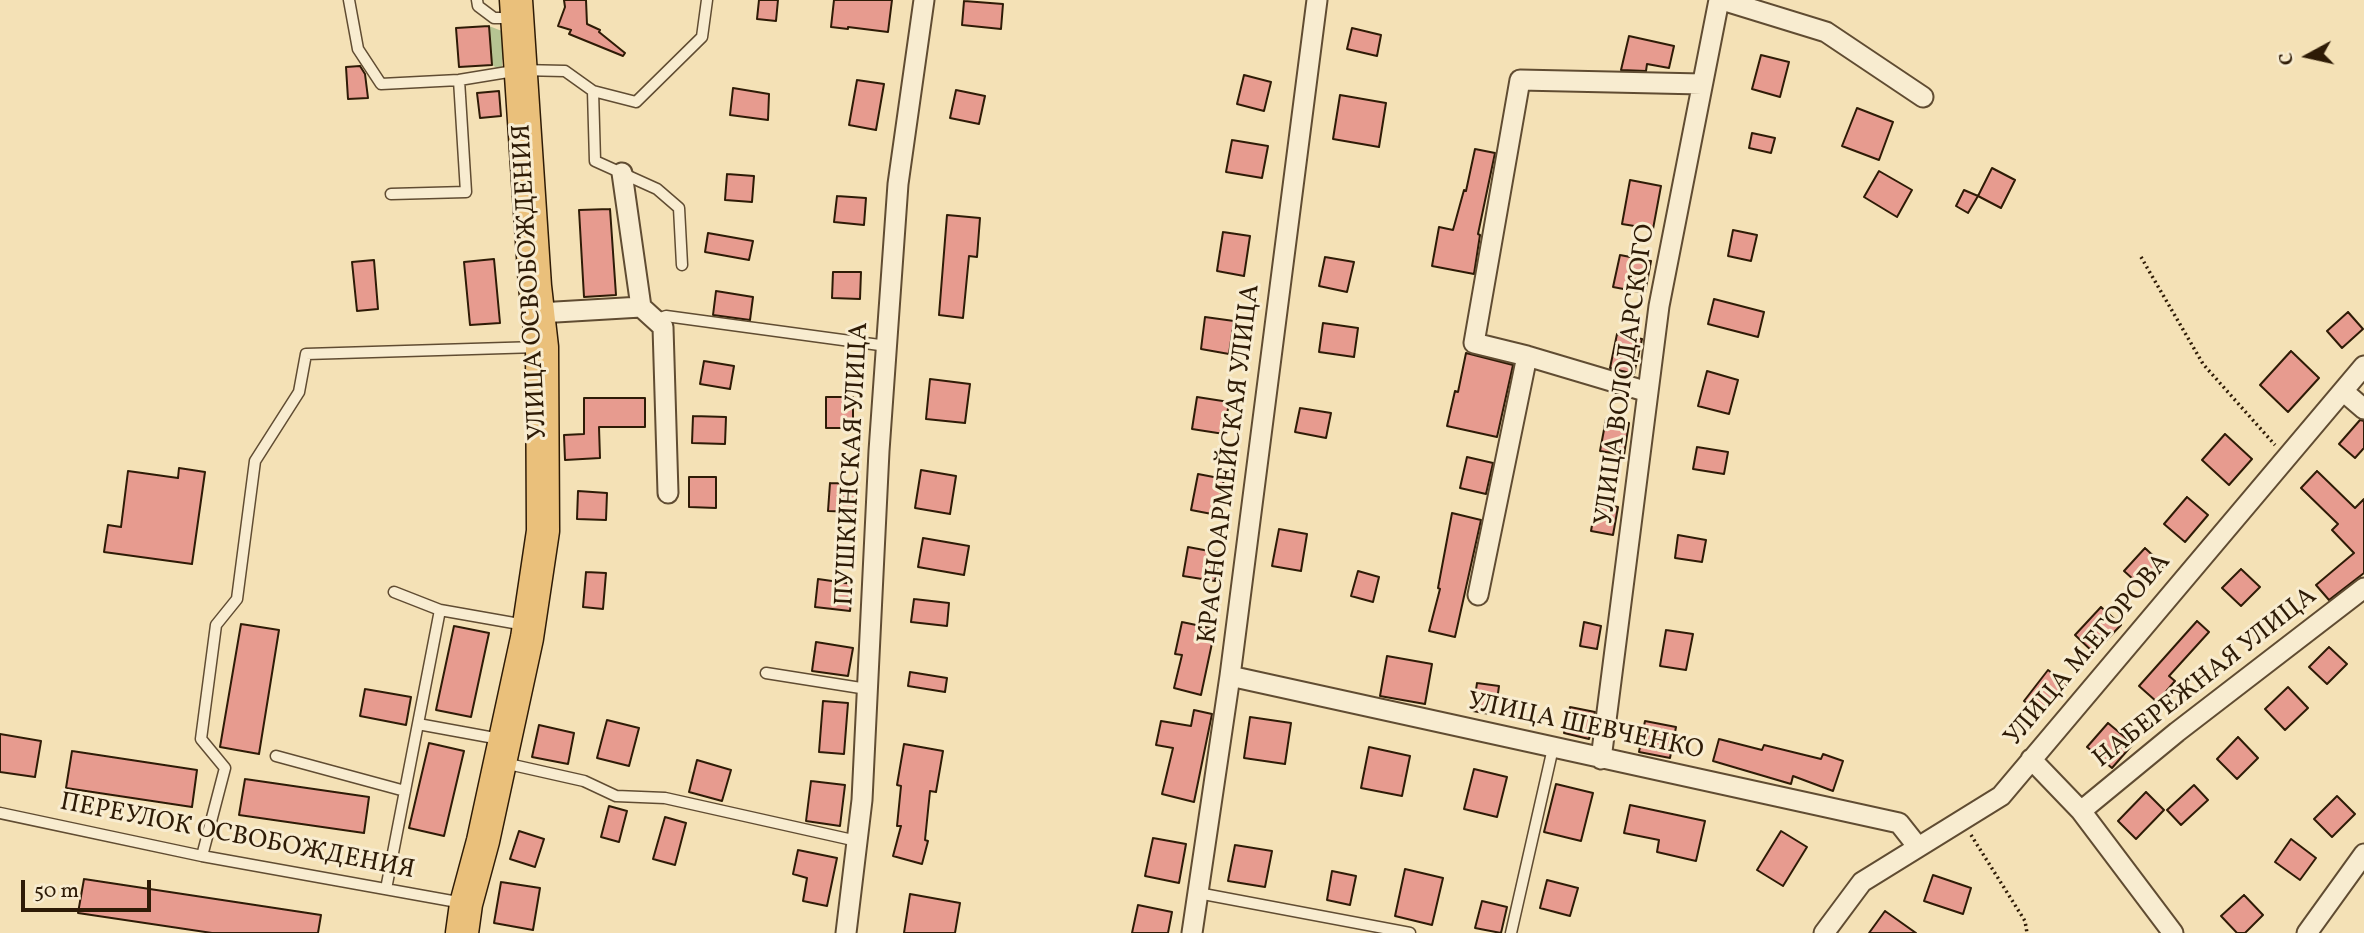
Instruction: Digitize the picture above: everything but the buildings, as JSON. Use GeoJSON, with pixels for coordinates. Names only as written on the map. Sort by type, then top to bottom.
{"type":"FeatureCollection","features":[{"type":"Feature","properties":{"kind":"main road","name":"УЛИЦА ОСВОБОЖДЕНИЯ"},"geometry":{"type":"LineString","coordinates":[[464,918],[529,626],[543,531],[542,347],[516,9]]}},
{"type":"Feature","properties":{"kind":"street","name":"ПУШКИНСКАЯ УЛИЦА"},"geometry":{"type":"LineString","coordinates":[[846,933],[862,800],[898,184],[924,0]]}},
{"type":"Feature","properties":{"kind":"street","name":"КРАСНОАРМЕЙСКАЯ УЛИЦА"},"geometry":{"type":"LineString","coordinates":[[1192,933],[1230,676],[1317,0]]}},
{"type":"Feature","properties":{"kind":"street","name":"УЛИЦА ВОЛОДАРСКОГО"},"geometry":{"type":"LineString","coordinates":[[1601,759],[1659,306],[1721,0]]}},
{"type":"Feature","properties":{"kind":"street"},"geometry":{"type":"LineString","coordinates":[[1721,0],[1826,32],[1923,97]]}},
{"type":"Feature","properties":{"kind":"street"},"geometry":{"type":"LineString","coordinates":[[1648,393],[1527,356],[1474,343],[1520,80],[1702,84]]}},
{"type":"Feature","properties":{"kind":"street"},"geometry":{"type":"LineString","coordinates":[[622,173],[648,314],[663,327],[668,493]]}},
{"type":"Feature","properties":{"kind":"street"},"geometry":{"type":"LineString","coordinates":[[539,313],[648,314]]}},
{"type":"Feature","properties":{"kind":"street"},"geometry":{"type":"LineString","coordinates":[[1478,595],[1527,356]]}},
{"type":"Feature","properties":{"kind":"street","name":"УЛИЦА М.ЕГОРОВА"},"geometry":{"type":"LineString","coordinates":[[1824,933],[1861,882],[2001,796],[2364,366]]}},
{"type":"Feature","properties":{"kind":"street"},"geometry":{"type":"LineString","coordinates":[[2343,391],[2364,409]]}},
{"type":"Feature","properties":{"kind":"street","name":"НАБЕРЕЖНАЯ УЛИЦА"},"geometry":{"type":"LineString","coordinates":[[2081,811],[2177,732],[2364,588]]}},
{"type":"Feature","properties":{"kind":"street","name":"УЛИЦА ШЕВЧЕНКО"},"geometry":{"type":"LineString","coordinates":[[1230,676],[1899,823],[1918,847]]}},
{"type":"Feature","properties":{"kind":"street"},"geometry":{"type":"LineString","coordinates":[[2031,759],[2081,811],[2173,933]]}},
{"type":"Feature","properties":{"kind":"street"},"geometry":{"type":"LineString","coordinates":[[2307,933],[2364,855]]}},
{"type":"Feature","properties":{"kind":"lane"},"geometry":{"type":"LineString","coordinates":[[349,0],[358,49],[381,84],[458,80],[520,70],[565,71],[593,91],[636,102],[702,37],[708,0]]}},
{"type":"Feature","properties":{"kind":"lane"},"geometry":{"type":"LineString","coordinates":[[477,0],[478,6],[495,18],[516,9]]}},
{"type":"Feature","properties":{"kind":"lane"},"geometry":{"type":"LineString","coordinates":[[391,194],[466,192],[458,80]]}},
{"type":"Feature","properties":{"kind":"lane"},"geometry":{"type":"LineString","coordinates":[[593,91],[595,161],[657,189],[679,208],[682,265]]}},
{"type":"Feature","properties":{"kind":"lane"},"geometry":{"type":"LineString","coordinates":[[648,314],[887,346]]}},
{"type":"Feature","properties":{"kind":"lane"},"geometry":{"type":"LineString","coordinates":[[202,856],[225,768],[201,739],[216,625],[237,599],[255,461],[299,391],[306,354],[542,347]]}},
{"type":"Feature","properties":{"kind":"lane"},"geometry":{"type":"LineString","coordinates":[[394,593],[440,610],[529,626]]}},
{"type":"Feature","properties":{"kind":"lane"},"geometry":{"type":"LineString","coordinates":[[386,889],[440,610]]}},
{"type":"Feature","properties":{"kind":"lane"},"geometry":{"type":"LineString","coordinates":[[766,673],[867,689]]}},
{"type":"Feature","properties":{"kind":"lane"},"geometry":{"type":"LineString","coordinates":[[418,724],[503,751],[616,796],[665,798],[857,841]]}},
{"type":"Feature","properties":{"kind":"lane"},"geometry":{"type":"LineString","coordinates":[[1511,933],[1553,748]]}},
{"type":"Feature","properties":{"kind":"lane"},"geometry":{"type":"LineString","coordinates":[[276,756],[405,791]]}},
{"type":"Feature","properties":{"kind":"lane","name":"ПЕРЕУЛОК ОСВОБОЖДЕНИЯ"},"geometry":{"type":"LineString","coordinates":[[0,813],[202,856],[386,889],[464,918]]}},
{"type":"Feature","properties":{"kind":"lane"},"geometry":{"type":"LineString","coordinates":[[1198,893],[1410,933]]}},
{"type":"Feature","properties":{"kind":"path"},"geometry":{"type":"LineString","coordinates":[[2141,257],[2203,363],[2287,458]]}},
{"type":"Feature","properties":{"kind":"path"},"geometry":{"type":"LineString","coordinates":[[1961,820],[2025,921],[2027,933]]}},
{"type":"Feature","properties":{"kind":"green space"},"geometry":{"type":"Polygon","coordinates":[[[489,26],[507,33],[506,57],[502,60],[502,67],[492,65],[489,26]]]}}]}
